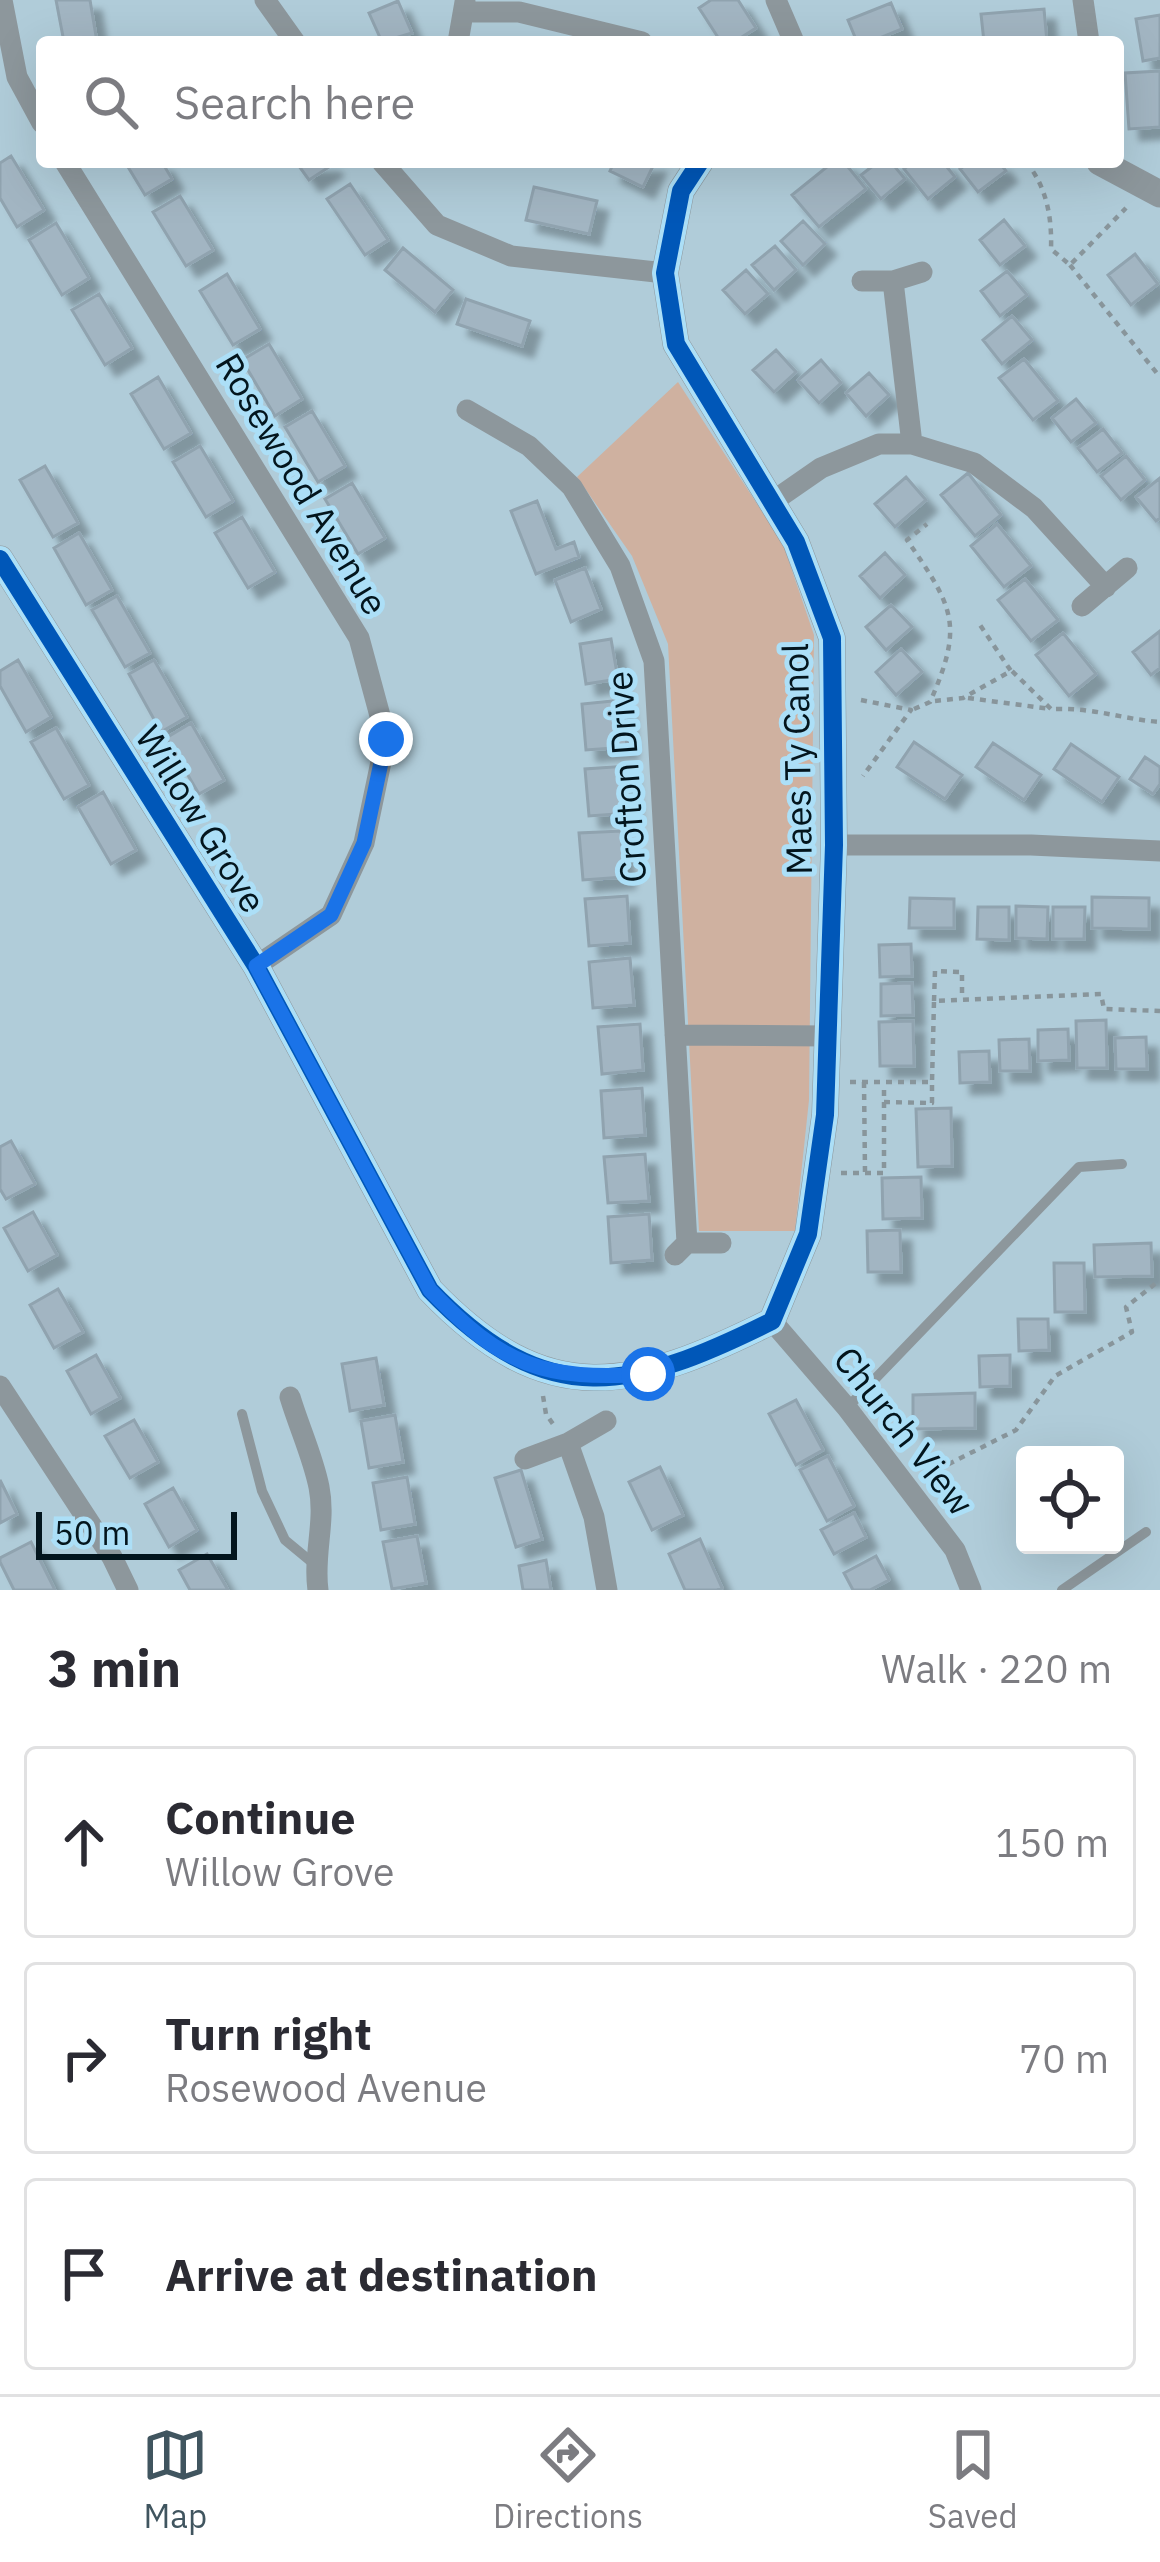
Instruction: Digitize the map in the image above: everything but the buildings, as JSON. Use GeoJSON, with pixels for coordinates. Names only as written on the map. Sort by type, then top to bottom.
{"type":"FeatureCollection","features":[{"type":"Feature","properties":{"kind":"street"},"geometry":{"type":"LineString","coordinates":[[2,0],[17,77],[36,112]]}},
{"type":"Feature","properties":{"kind":"street"},"geometry":{"type":"LineString","coordinates":[[265,0],[291,36]]}},
{"type":"Feature","properties":{"kind":"street"},"geometry":{"type":"LineString","coordinates":[[776,0],[791,36]]}},
{"type":"Feature","properties":{"kind":"street"},"geometry":{"type":"LineString","coordinates":[[1083,0],[1088,36]]}},
{"type":"Feature","properties":{"kind":"street"},"geometry":{"type":"LineString","coordinates":[[459,36],[465,6],[519,12],[617,36]]}},
{"type":"Feature","properties":{"kind":"street","name":"Rosewood Avenue"},"geometry":{"type":"LineString","coordinates":[[69,168],[359,638],[386,739],[364,843],[331,915],[256,966]]}},
{"type":"Feature","properties":{"kind":"street"},"geometry":{"type":"LineString","coordinates":[[393,168],[437,225],[512,256],[665,273]]}},
{"type":"Feature","properties":{"kind":"street","name":"Maes Ty Canol"},"geometry":{"type":"LineString","coordinates":[[696,168],[682,191],[665,273],[676,344],[796,542],[832,638],[834,845],[825,1115],[808,1234],[772,1321]]}},
{"type":"Feature","properties":{"kind":"street"},"geometry":{"type":"LineString","coordinates":[[1112,168],[1154,190]]}},
{"type":"Feature","properties":{"kind":"street"},"geometry":{"type":"LineString","coordinates":[[862,281],[893,281],[922,272]]}},
{"type":"Feature","properties":{"kind":"street"},"geometry":{"type":"LineString","coordinates":[[893,281],[912,444]]}},
{"type":"Feature","properties":{"kind":"street","name":"Crofton Drive"},"geometry":{"type":"LineString","coordinates":[[467,410],[529,446],[572,487],[620,566],[654,661],[675,1036],[681,1249],[721,1243]]}},
{"type":"Feature","properties":{"kind":"street"},"geometry":{"type":"LineString","coordinates":[[486,446],[496,424]]}},
{"type":"Feature","properties":{"kind":"street"},"geometry":{"type":"LineString","coordinates":[[772,502],[821,467],[879,444],[912,444],[974,463],[1034,508],[1106,586]]}},
{"type":"Feature","properties":{"kind":"street","name":"Willow Grove"},"geometry":{"type":"LineString","coordinates":[[0,559],[256,966],[430,1290],[461,1323],[538,1370],[595,1377],[648,1374],[697,1358],[772,1321]]}},
{"type":"Feature","properties":{"kind":"street"},"geometry":{"type":"LineString","coordinates":[[1082,606],[1127,568]]}},
{"type":"Feature","properties":{"kind":"street","name":"Maes Ty Canol"},"geometry":{"type":"LineString","coordinates":[[834,845],[1031,845],[1160,851]]}},
{"type":"Feature","properties":{"kind":"street"},"geometry":{"type":"LineString","coordinates":[[675,1036],[827,1036]]}},
{"type":"Feature","properties":{"kind":"street","name":"Church View"},"geometry":{"type":"LineString","coordinates":[[772,1321],[847,1408],[955,1550],[970,1590]]}},
{"type":"Feature","properties":{"kind":"street"},"geometry":{"type":"LineString","coordinates":[[0,1386],[112,1557],[128,1590]]}},
{"type":"Feature","properties":{"kind":"street"},"geometry":{"type":"LineString","coordinates":[[290,1397],[319,1488],[321,1524],[314,1564],[318,1590]]}},
{"type":"Feature","properties":{"kind":"street"},"geometry":{"type":"LineString","coordinates":[[525,1459],[568,1443],[606,1421]]}},
{"type":"Feature","properties":{"kind":"street"},"geometry":{"type":"LineString","coordinates":[[568,1443],[594,1516],[607,1590]]}},
{"type":"Feature","properties":{"kind":"lane"},"geometry":{"type":"LineString","coordinates":[[847,1408],[1078,1167],[1122,1164]]}},
{"type":"Feature","properties":{"kind":"lane"},"geometry":{"type":"LineString","coordinates":[[242,1414],[262,1491],[277,1524],[285,1540],[314,1564]]}},
{"type":"Feature","properties":{"kind":"lane"},"geometry":{"type":"LineString","coordinates":[[1061,1590],[1146,1532]]}},
{"type":"Feature","properties":{"kind":"path"},"geometry":{"type":"LineString","coordinates":[[1031,168],[1052,219],[1051,249],[1070,265],[1160,377]]}},
{"type":"Feature","properties":{"kind":"path"},"geometry":{"type":"LineString","coordinates":[[1070,265],[1154,190]]}},
{"type":"Feature","properties":{"kind":"path"},"geometry":{"type":"LineString","coordinates":[[914,710],[930,702],[949,658],[951,617],[907,540],[927,524]]}},
{"type":"Feature","properties":{"kind":"path"},"geometry":{"type":"LineString","coordinates":[[968,698],[1051,709],[1011,671],[978,622]]}},
{"type":"Feature","properties":{"kind":"path"},"geometry":{"type":"LineString","coordinates":[[935,701],[963,698],[1011,671]]}},
{"type":"Feature","properties":{"kind":"path"},"geometry":{"type":"LineString","coordinates":[[844,696],[911,710],[855,785]]}},
{"type":"Feature","properties":{"kind":"path"},"geometry":{"type":"LineString","coordinates":[[1056,710],[1094,708],[1160,722]]}},
{"type":"Feature","properties":{"kind":"path"},"geometry":{"type":"LineString","coordinates":[[884,1102],[932,1103],[934,971],[962,972],[962,999]]}},
{"type":"Feature","properties":{"kind":"path"},"geometry":{"type":"LineString","coordinates":[[934,1000],[1101,994],[1104,1010],[1160,1011]]}},
{"type":"Feature","properties":{"kind":"path"},"geometry":{"type":"LineString","coordinates":[[844,1082],[932,1082]]}},
{"type":"Feature","properties":{"kind":"path"},"geometry":{"type":"LineString","coordinates":[[864,1082],[865,1173]]}},
{"type":"Feature","properties":{"kind":"path"},"geometry":{"type":"LineString","coordinates":[[841,1173],[884,1172],[884,1082]]}},
{"type":"Feature","properties":{"kind":"path"},"geometry":{"type":"LineString","coordinates":[[910,1484],[1016,1430],[1054,1376],[1132,1332],[1126,1307],[1160,1280]]}},
{"type":"Feature","properties":{"kind":"path"},"geometry":{"type":"LineString","coordinates":[[538,1370],[546,1414],[568,1443]]}},
{"type":"Feature","properties":{"kind":"shaded area"},"geometry":{"type":"Polygon","coordinates":[[[678,382],[783,544],[814,635],[809,1100],[795,1231],[699,1231],[668,644],[632,556],[577,477],[678,382]]]}},
{"type":"Feature","properties":{"kind":"cycle path"},"geometry":{"type":"LineString","coordinates":[[0,559],[256,966],[430,1290],[473,1329],[514,1356],[553,1372],[593,1378],[677,1363],[772,1321],[808,1234],[825,1115],[834,845],[832,638],[796,542],[676,344],[665,273],[681,191],[696,168]]}},
{"type":"Feature","properties":{"kind":"route"},"geometry":{"type":"LineString","coordinates":[[386,739],[364,843],[331,915],[256,966],[430,1290],[461,1323],[538,1370],[595,1377],[648,1374]]}}]}
